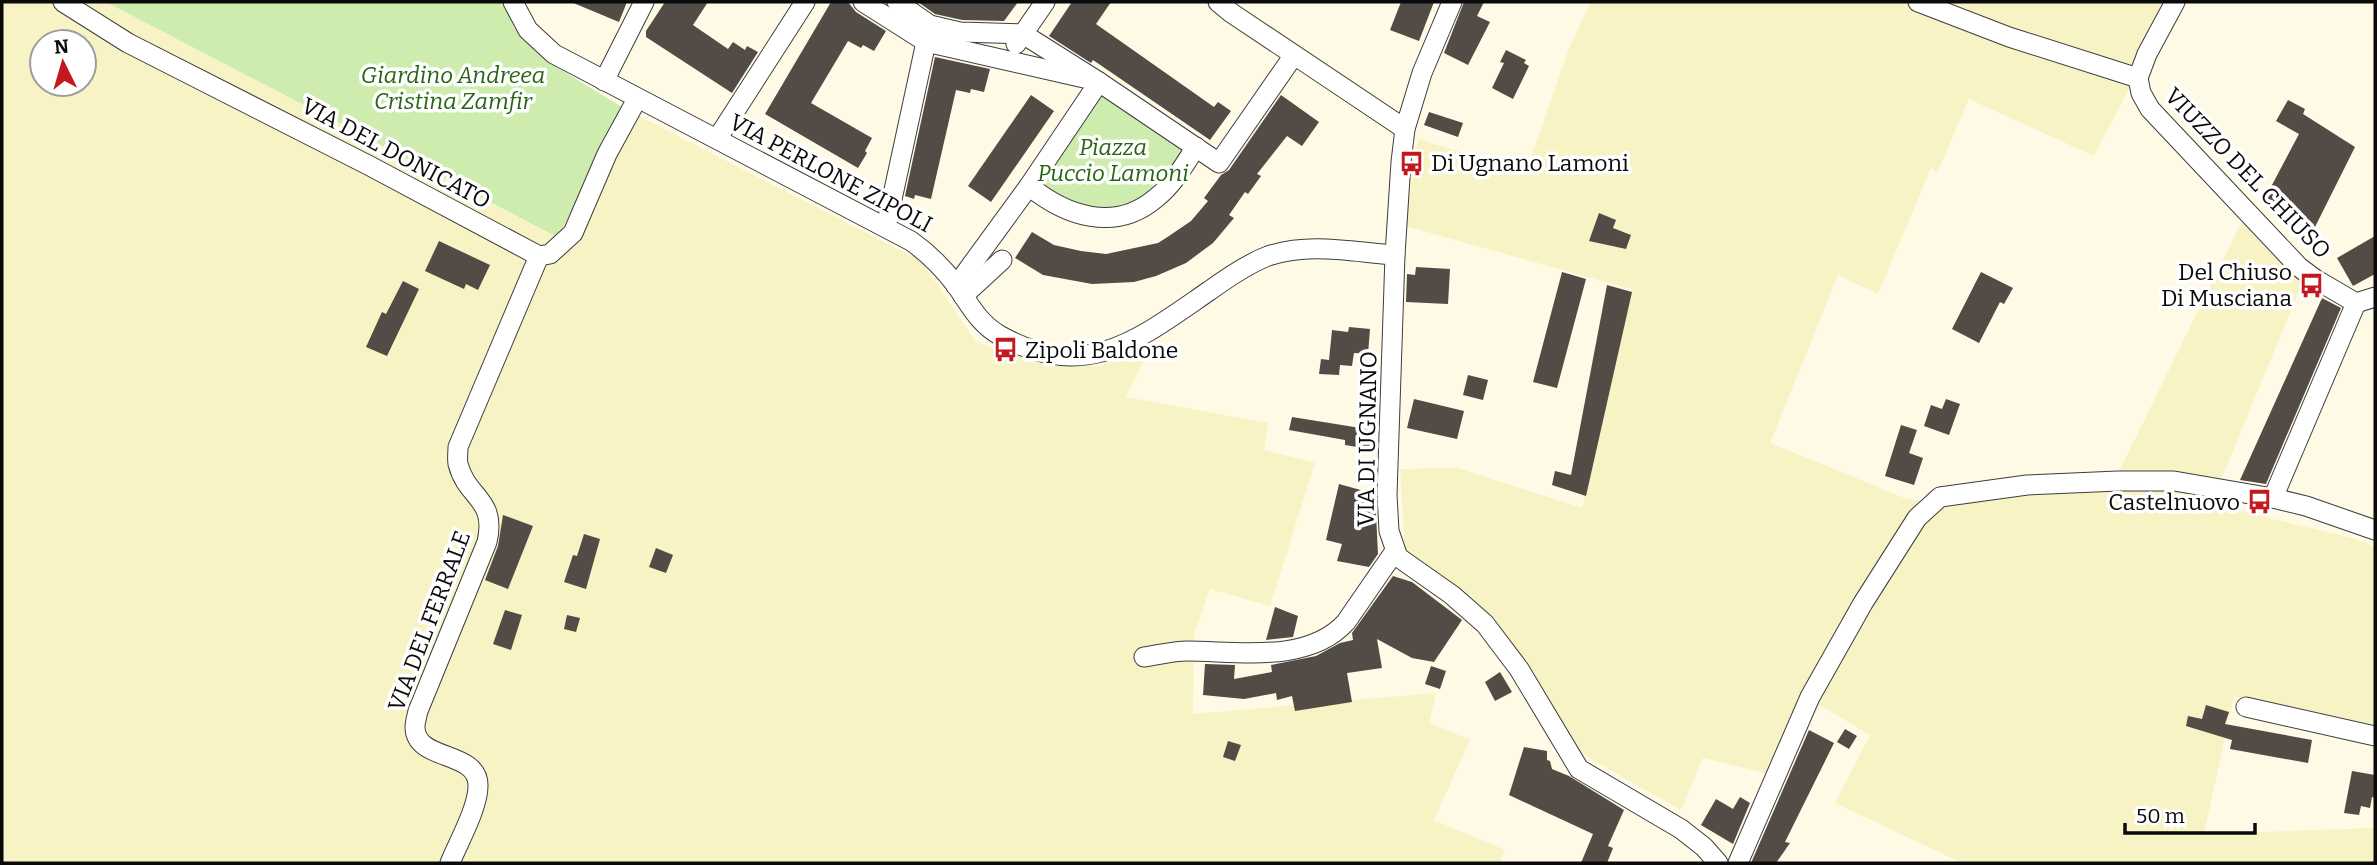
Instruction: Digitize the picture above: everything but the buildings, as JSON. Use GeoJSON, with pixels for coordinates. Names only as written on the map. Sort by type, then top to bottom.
{"type":"FeatureCollection","features":[{"type":"Feature","properties":{"kind":"street","name":"VIA DEL DONICATO"},"geometry":{"type":"LineString","coordinates":[[63,2],[128,43],[370,166],[539,256]]}},
{"type":"Feature","properties":{"kind":"street","name":"VIA PERLONE ZIPOLI"},"geometry":{"type":"LineString","coordinates":[[513,2],[528,30],[548,50],[637,99],[886,227],[926,251],[985,325],[1002,337],[1025,347],[1062,355],[1096,355],[1112,351],[1136,340],[1222,282],[1268,257],[1307,248],[1395,255]]}},
{"type":"Feature","properties":{"kind":"street"},"geometry":{"type":"LineString","coordinates":[[604,81],[645,2]]}},
{"type":"Feature","properties":{"kind":"street"},"geometry":{"type":"LineString","coordinates":[[717,139],[805,2]]}},
{"type":"Feature","properties":{"kind":"street"},"geometry":{"type":"LineString","coordinates":[[863,2],[926,42],[1099,82]]}},
{"type":"Feature","properties":{"kind":"street"},"geometry":{"type":"LineString","coordinates":[[898,2],[930,25],[960,32],[1023,34],[1219,163],[1294,55]]}},
{"type":"Feature","properties":{"kind":"street"},"geometry":{"type":"LineString","coordinates":[[1004,60],[1045,2]]}},
{"type":"Feature","properties":{"kind":"street"},"geometry":{"type":"LineString","coordinates":[[1218,2],[1405,129]]}},
{"type":"Feature","properties":{"kind":"street","name":"VIA DI UGNANO"},"geometry":{"type":"LineString","coordinates":[[1452,2],[1422,73],[1405,129],[1401,162],[1395,255],[1387,514],[1395,551],[1402,561],[1452,595],[1485,624],[1519,669],[1579,768],[1681,829],[1704,847],[1718,863]]}},
{"type":"Feature","properties":{"kind":"street","name":"VIUZZO DEL CHIUSO"},"geometry":{"type":"LineString","coordinates":[[1918,2],[2009,37],[2138,78],[2141,93],[2150,109],[2299,267],[2315,279],[2366,300]]}},
{"type":"Feature","properties":{"kind":"street"},"geometry":{"type":"LineString","coordinates":[[2138,78],[2147,54],[2175,2]]}},
{"type":"Feature","properties":{"kind":"street"},"geometry":{"type":"LineString","coordinates":[[886,227],[926,42]]}},
{"type":"Feature","properties":{"kind":"street"},"geometry":{"type":"LineString","coordinates":[[959,291],[1099,82]]}},
{"type":"Feature","properties":{"kind":"street"},"geometry":{"type":"LineString","coordinates":[[539,256],[551,254],[573,233],[607,154],[637,99]]}},
{"type":"Feature","properties":{"kind":"street"},"geometry":{"type":"LineString","coordinates":[[1029,186],[1049,202],[1075,213],[1105,219],[1135,212],[1156,198],[1175,178],[1196,147]]}},
{"type":"Feature","properties":{"kind":"street","name":"VIA DEL FERRALE"},"geometry":{"type":"LineString","coordinates":[[450,863],[475,803],[478,786],[476,774],[463,763],[431,750],[420,740],[415,729],[418,711],[487,542],[491,525],[486,506],[469,486],[458,464],[458,447],[539,256]]}},
{"type":"Feature","properties":{"kind":"street"},"geometry":{"type":"LineString","coordinates":[[959,291],[1002,260]]}},
{"type":"Feature","properties":{"kind":"street"},"geometry":{"type":"LineString","coordinates":[[2273,498],[2366,300]]}},
{"type":"Feature","properties":{"kind":"street"},"geometry":{"type":"LineString","coordinates":[[1738,863],[1810,697],[1863,603],[1917,518],[1940,496],[2027,485],[2174,481],[2306,506],[2375,530]]}},
{"type":"Feature","properties":{"kind":"street"},"geometry":{"type":"LineString","coordinates":[[1144,657],[1184,651],[1261,654],[1316,642],[1337,632],[1346,622],[1395,551]]}},
{"type":"Feature","properties":{"kind":"street"},"geometry":{"type":"LineString","coordinates":[[2246,707],[2375,736]]}},
{"type":"Feature","properties":{"kind":"shaded area"},"geometry":{"type":"Polygon","coordinates":[[[2,2],[106,2],[556,237],[627,110],[921,261],[976,342],[1039,363],[1100,366],[1152,344],[1126,397],[1268,423],[1264,450],[1315,463],[1270,606],[1210,589],[1194,635],[1193,714],[1436,693],[1429,723],[1470,740],[1434,820],[1505,850],[1500,863],[2,863],[2,2]]]}},
{"type":"Feature","properties":{"kind":"shaded area"},"geometry":{"type":"Polygon","coordinates":[[[1591,2],[2174,2],[2094,156],[1969,99],[1937,173],[1931,168],[1878,294],[1838,275],[1770,443],[1907,499],[1946,504],[2111,488],[2244,217],[2302,284],[2211,504],[2356,539],[2375,547],[2375,726],[2234,696],[2204,834],[2375,828],[2375,863],[1958,863],[1835,803],[1870,735],[1801,694],[1766,773],[1703,758],[1681,810],[1582,754],[1493,616],[1405,551],[1400,469],[1458,468],[1582,508],[1631,289],[1405,226],[1418,139],[1526,172],[1570,46],[1591,2]]]}},
{"type":"Feature","properties":{"kind":"green space","name":"Giardino Andreea Cristina Zamfir"},"geometry":{"type":"Polygon","coordinates":[[[106,2],[505,2],[514,28],[553,65],[627,110],[557,237],[106,2]]]}},
{"type":"Feature","properties":{"kind":"green space","name":"Piazza Puccio Lamoni"},"geometry":{"type":"Polygon","coordinates":[[[1100,91],[1188,151],[1171,176],[1133,207],[1086,212],[1036,186],[1100,91]]]}},
{"type":"Feature","properties":{"kind":"place","name":"Di Ugnano Lamoni"},"geometry":{"type":"Point","coordinates":[1411,163]}},
{"type":"Feature","properties":{"kind":"place","name":"Del Chiuso Di Musciana"},"geometry":{"type":"Point","coordinates":[2312,285]}},
{"type":"Feature","properties":{"kind":"place","name":"Zipoli Baldone"},"geometry":{"type":"Point","coordinates":[1005,350]}},
{"type":"Feature","properties":{"kind":"place","name":"Castelnuovo"},"geometry":{"type":"Point","coordinates":[2260,502]}}]}
